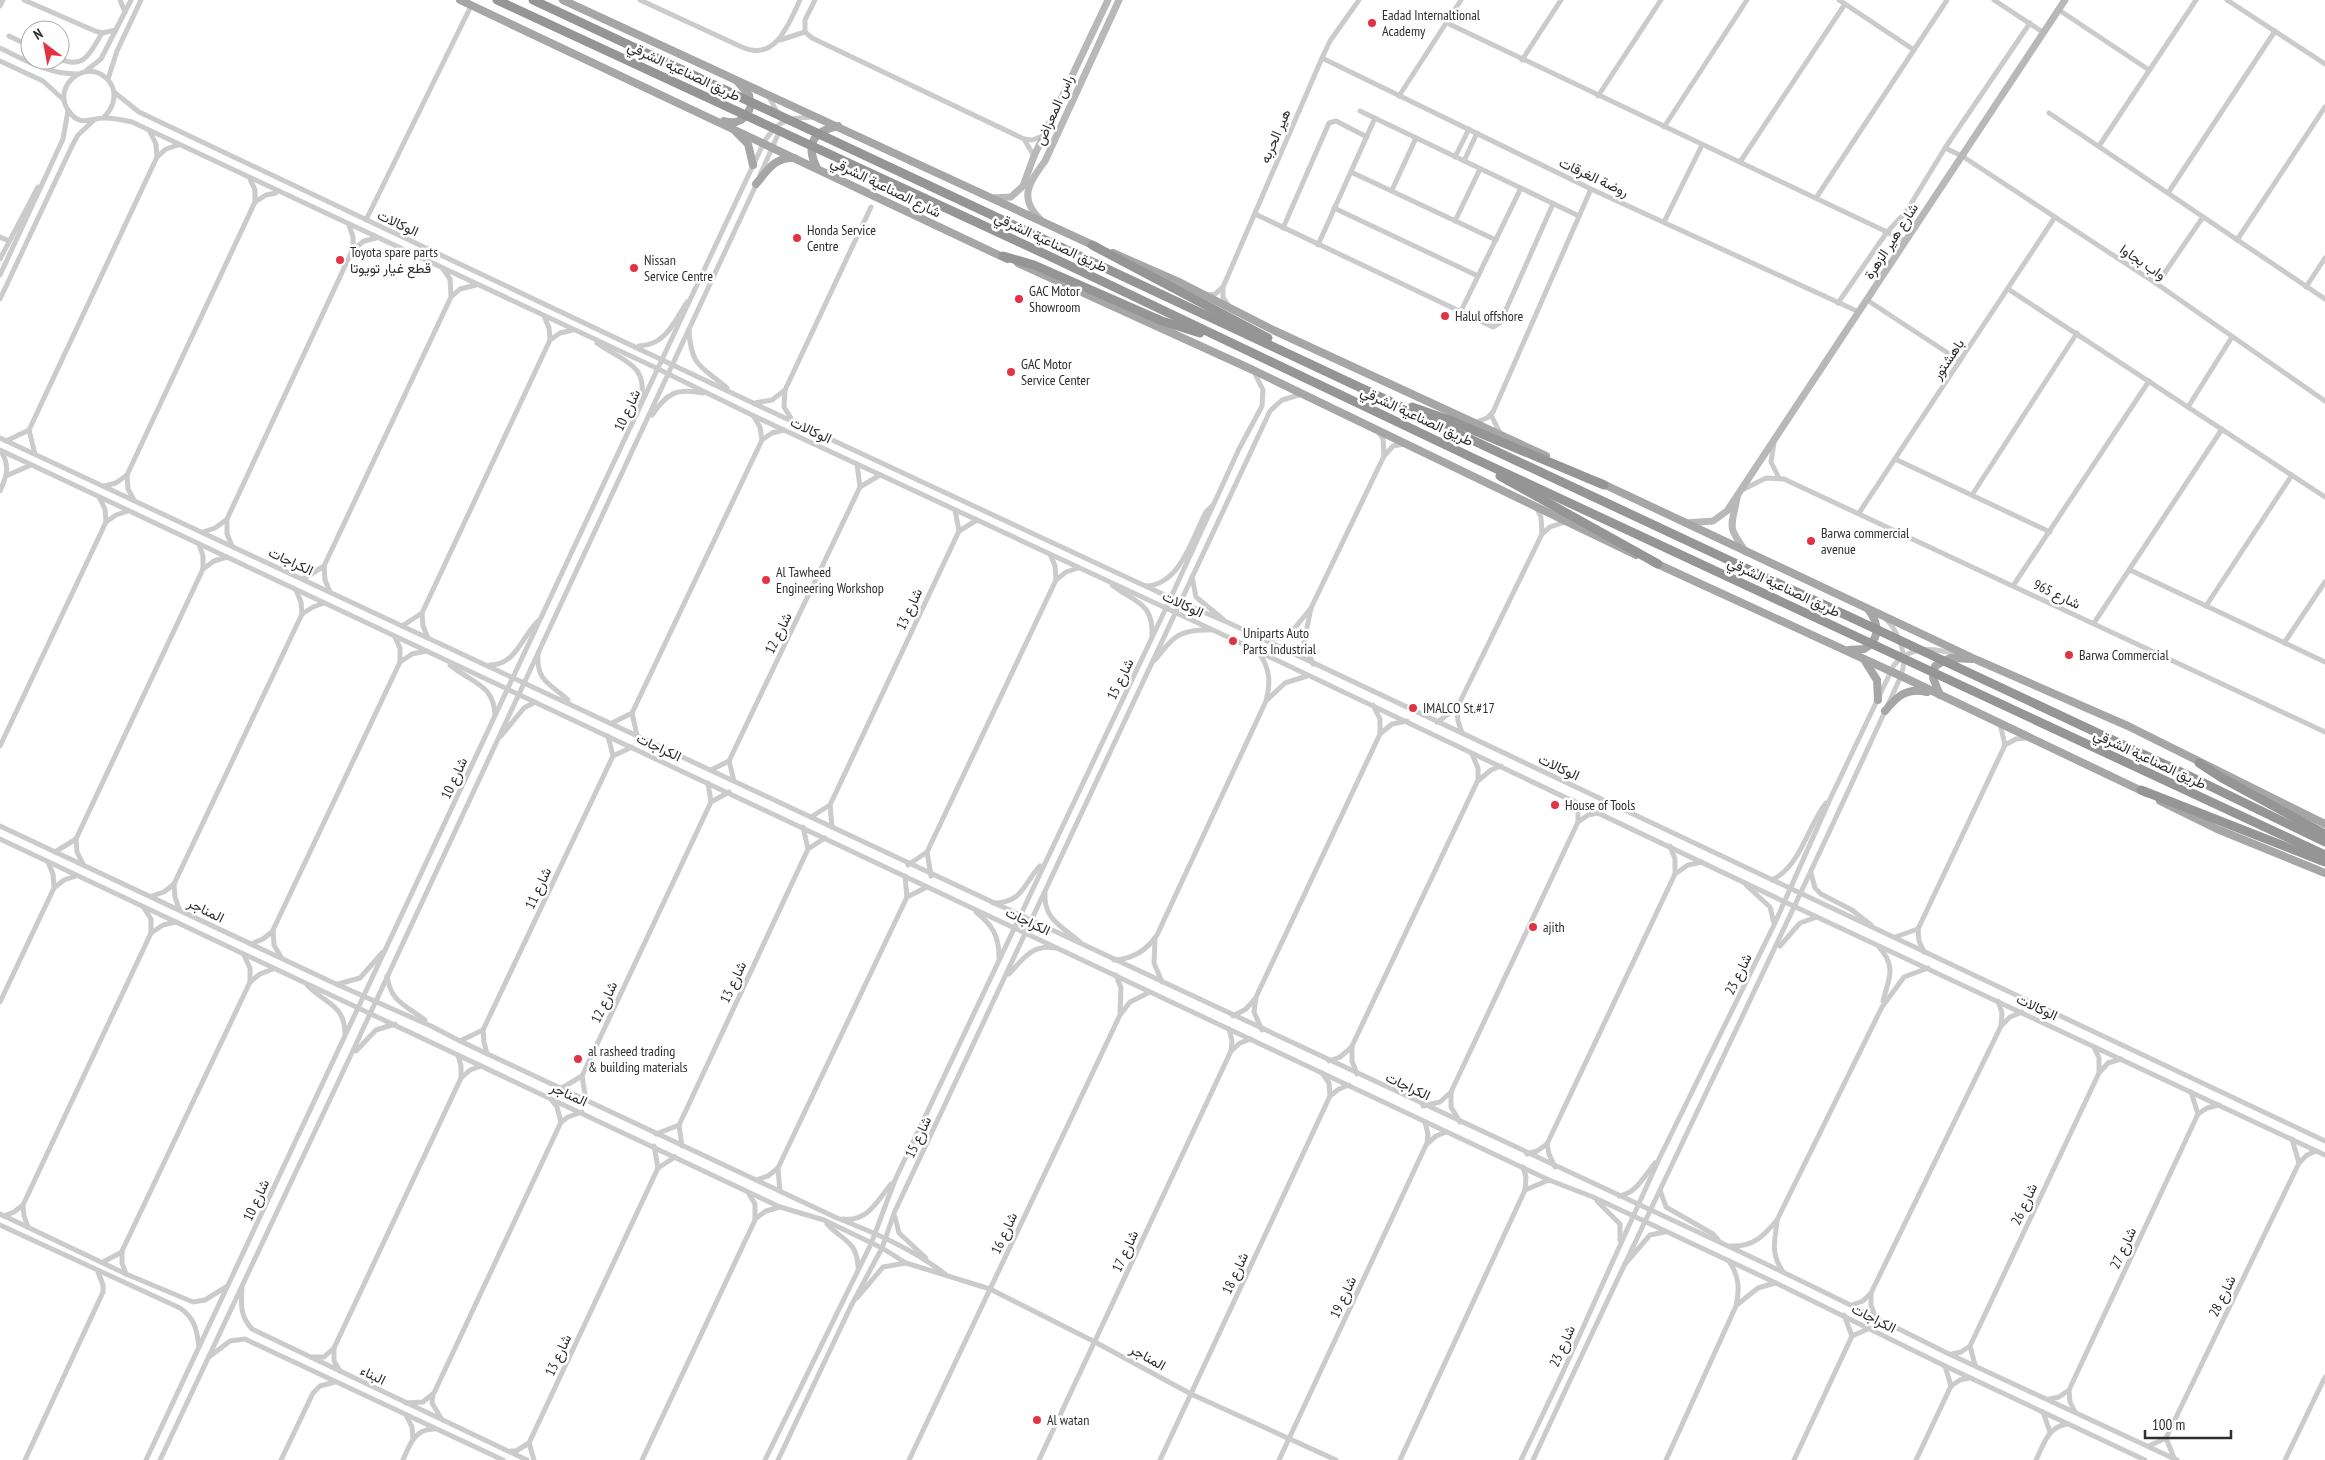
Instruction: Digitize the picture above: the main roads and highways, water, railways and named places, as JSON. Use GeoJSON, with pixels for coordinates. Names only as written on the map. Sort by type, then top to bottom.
{"type":"FeatureCollection","features":[{"type":"Feature","properties":{"kind":"highway","name":"طريق الصناعية الشرقي"},"geometry":{"type":"LineString","coordinates":[[498,0],[1047,255],[1473,458],[2325,855]]}},
{"type":"Feature","properties":{"kind":"highway","name":"طريق الصناعية الشرقي"},"geometry":{"type":"LineString","coordinates":[[533,0],[2181,772],[2325,842]]}},
{"type":"Feature","properties":{"kind":"highway"},"geometry":{"type":"LineString","coordinates":[[1092,245],[1229,316],[1311,364]]}},
{"type":"Feature","properties":{"kind":"highway"},"geometry":{"type":"LineString","coordinates":[[1002,256],[1034,265],[1162,321],[1218,337]]}},
{"type":"Feature","properties":{"kind":"highway"},"geometry":{"type":"LineString","coordinates":[[1386,400],[1449,420],[1604,485]]}},
{"type":"Feature","properties":{"kind":"highway"},"geometry":{"type":"LineString","coordinates":[[1473,458],[1528,493],[1658,564]]}},
{"type":"Feature","properties":{"kind":"highway"},"geometry":{"type":"LineString","coordinates":[[2199,763],[2222,778],[2325,834]]}},
{"type":"Feature","properties":{"kind":"highway"},"geometry":{"type":"LineString","coordinates":[[2141,790],[2325,862]]}},
{"type":"Feature","properties":{"kind":"main road","name":"شارع الصناعية الشرقي"},"geometry":{"type":"LineString","coordinates":[[460,0],[803,160],[1002,256],[1303,394]]}},
{"type":"Feature","properties":{"kind":"main road"},"geometry":{"type":"LineString","coordinates":[[563,0],[1092,245]]}},
{"type":"Feature","properties":{"kind":"main road"},"geometry":{"type":"LineString","coordinates":[[707,116],[736,122],[743,120],[749,112],[752,105],[749,95],[734,78]]}},
{"type":"Feature","properties":{"kind":"main road"},"geometry":{"type":"LineString","coordinates":[[817,168],[812,156],[813,142],[822,131],[838,126]]}},
{"type":"Feature","properties":{"kind":"main road"},"geometry":{"type":"LineString","coordinates":[[731,127],[748,144],[753,165]]}},
{"type":"Feature","properties":{"kind":"main road"},"geometry":{"type":"LineString","coordinates":[[756,184],[771,166],[779,160],[788,158],[803,160]]}},
{"type":"Feature","properties":{"kind":"main road","name":"طريق الصناعية الشرقي"},"geometry":{"type":"LineString","coordinates":[[1092,245],[1137,262],[1230,308],[1977,660],[2128,726],[2199,763],[2225,773],[2325,824]]}},
{"type":"Feature","properties":{"kind":"main road","name":"طريق الصناعية الشرقي"},"geometry":{"type":"LineString","coordinates":[[1303,394],[1608,544],[1658,564],[1901,676],[2141,790],[2217,829],[2325,873]]}},
{"type":"Feature","properties":{"kind":"main road"},"geometry":{"type":"LineString","coordinates":[[1839,647],[1860,650],[1872,643],[1877,634],[1877,625],[1867,608]]}},
{"type":"Feature","properties":{"kind":"main road"},"geometry":{"type":"LineString","coordinates":[[1862,658],[1871,667],[1877,680],[1878,700]]}},
{"type":"Feature","properties":{"kind":"main road"},"geometry":{"type":"LineString","coordinates":[[1940,695],[1932,674],[1938,663],[1950,658],[1977,660]]}},
{"type":"Feature","properties":{"kind":"main road"},"geometry":{"type":"LineString","coordinates":[[1885,711],[1894,700],[1905,692],[1918,690],[1940,695]]}},
{"type":"Feature","properties":{"kind":"place","name":"Eadad Internaltional Academy"},"geometry":{"type":"Point","coordinates":[1372,23]}},
{"type":"Feature","properties":{"kind":"place","name":"Honda Service Centre"},"geometry":{"type":"Point","coordinates":[797,238]}},
{"type":"Feature","properties":{"kind":"place","name":"Toyota spare parts قطع غيار تويوتا"},"geometry":{"type":"Point","coordinates":[340,260]}},
{"type":"Feature","properties":{"kind":"place","name":"Nissan Service Centre"},"geometry":{"type":"Point","coordinates":[634,268]}},
{"type":"Feature","properties":{"kind":"place","name":"GAC Motor Showroom"},"geometry":{"type":"Point","coordinates":[1019,299]}},
{"type":"Feature","properties":{"kind":"place","name":"Halul offshore"},"geometry":{"type":"Point","coordinates":[1445,316]}},
{"type":"Feature","properties":{"kind":"place","name":"GAC Motor Service Center"},"geometry":{"type":"Point","coordinates":[1011,372]}},
{"type":"Feature","properties":{"kind":"place","name":"Barwa commercial avenue"},"geometry":{"type":"Point","coordinates":[1811,541]}},
{"type":"Feature","properties":{"kind":"place","name":"Al Tawheed Engineering Workshop"},"geometry":{"type":"Point","coordinates":[766,580]}},
{"type":"Feature","properties":{"kind":"place","name":"Uniparts Auto Parts Industrial"},"geometry":{"type":"Point","coordinates":[1233,641]}},
{"type":"Feature","properties":{"kind":"place","name":"Barwa Commercial"},"geometry":{"type":"Point","coordinates":[2069,655]}},
{"type":"Feature","properties":{"kind":"place","name":"IMALCO St.#17"},"geometry":{"type":"Point","coordinates":[1413,708]}},
{"type":"Feature","properties":{"kind":"place","name":"House of Tools"},"geometry":{"type":"Point","coordinates":[1555,805]}},
{"type":"Feature","properties":{"kind":"place","name":"ajith"},"geometry":{"type":"Point","coordinates":[1533,927]}},
{"type":"Feature","properties":{"kind":"place","name":"al rasheed trading & building materials"},"geometry":{"type":"Point","coordinates":[578,1059]}},
{"type":"Feature","properties":{"kind":"place","name":"Al watan"},"geometry":{"type":"Point","coordinates":[1037,1420]}}]}
